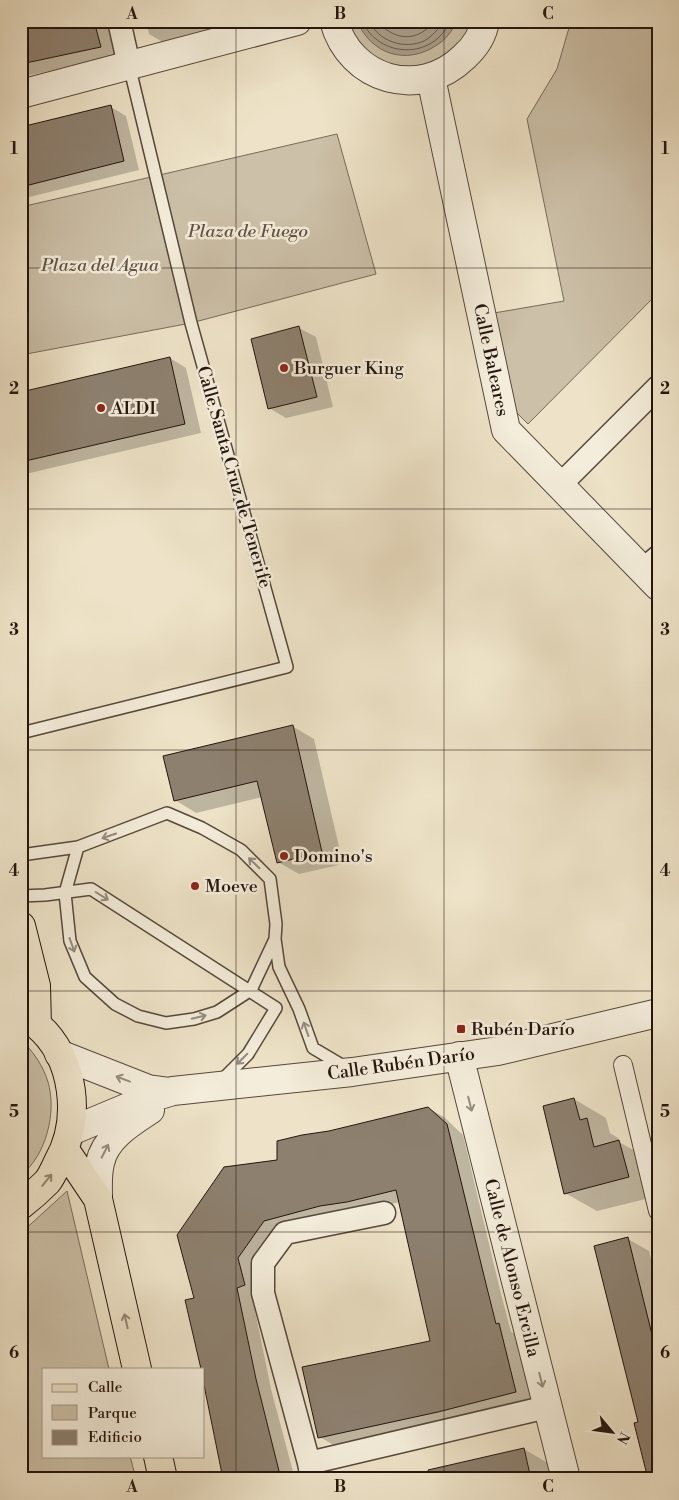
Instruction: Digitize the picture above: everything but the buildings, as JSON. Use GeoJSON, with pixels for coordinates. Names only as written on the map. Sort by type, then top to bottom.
{"type":"FeatureCollection","features":[{"type":"Feature","properties":{"kind":"main road"},"geometry":{"type":"LineString","coordinates":[[21,926],[36,986],[29,1019],[50,1039],[59,1054],[67,1072],[72,1091],[73,1111],[68,1141],[48,1181],[21,1205]]}},
{"type":"Feature","properties":{"kind":"main road"},"geometry":{"type":"LineString","coordinates":[[68,1141],[98,1198],[137,1368]]}},
{"type":"Feature","properties":{"kind":"main road"},"geometry":{"type":"LineString","coordinates":[[158,1458],[163,1479]]}},
{"type":"Feature","properties":{"kind":"street","name":"Calle Santa Cruz de Tenerife"},"geometry":{"type":"LineString","coordinates":[[119,21],[129,65]]}},
{"type":"Feature","properties":{"kind":"street"},"geometry":{"type":"LineString","coordinates":[[21,94],[297,21]]}},
{"type":"Feature","properties":{"kind":"street"},"geometry":{"type":"LineString","coordinates":[[334,21],[337,34],[349,53],[366,68],[386,78],[408,81],[431,78],[454,67],[473,49],[485,21]]}},
{"type":"Feature","properties":{"kind":"street","name":"Calle Baleares"},"geometry":{"type":"LineString","coordinates":[[431,78],[506,430],[560,485],[653,571]]}},
{"type":"Feature","properties":{"kind":"street"},"geometry":{"type":"LineString","coordinates":[[560,485],[658,387]]}},
{"type":"Feature","properties":{"kind":"street","name":"Calle Rubén Darío"},"geometry":{"type":"LineString","coordinates":[[68,1141],[141,1102],[170,1092],[352,1072],[498,1051],[658,1013]]}},
{"type":"Feature","properties":{"kind":"street","name":"Calle Rubén Darío"},"geometry":{"type":"LineString","coordinates":[[59,1054],[148,1089],[170,1092]]}},
{"type":"Feature","properties":{"kind":"street","name":"Calle de Alonso Ercilla"},"geometry":{"type":"LineString","coordinates":[[459,1056],[566,1479]]}},
{"type":"Feature","properties":{"kind":"street"},"geometry":{"type":"LineString","coordinates":[[623,1065],[658,1211]]}},
{"type":"Feature","properties":{"kind":"street"},"geometry":{"type":"LineString","coordinates":[[98,1198],[100,1162],[110,1141],[170,1092]]}},
{"type":"Feature","properties":{"kind":"street"},"geometry":{"type":"LineString","coordinates":[[384,1213],[285,1233],[263,1263],[264,1293],[310,1471],[548,1407]]}},
{"type":"Feature","properties":{"kind":"lane","name":"Calle Santa Cruz de Tenerife"},"geometry":{"type":"LineString","coordinates":[[21,733],[287,667],[191,323],[129,65]]}},
{"type":"Feature","properties":{"kind":"lane"},"geometry":{"type":"LineString","coordinates":[[21,855],[78,847],[167,814],[202,828],[240,850],[270,879],[279,967],[299,1009],[312,1048],[352,1072]]}},
{"type":"Feature","properties":{"kind":"lane"},"geometry":{"type":"LineString","coordinates":[[78,847],[65,892],[70,941],[85,976],[115,1004],[138,1016],[166,1023],[194,1019],[217,1012],[251,990],[275,939]]}},
{"type":"Feature","properties":{"kind":"lane"},"geometry":{"type":"LineString","coordinates":[[21,896],[91,889],[251,990],[276,1008],[248,1054],[214,1087]]}},
{"type":"Feature","properties":{"kind":"green space"},"geometry":{"type":"Polygon","coordinates":[[[339,21],[479,21],[440,70],[368,63],[339,21]]]}},
{"type":"Feature","properties":{"kind":"green space"},"geometry":{"type":"Polygon","coordinates":[[[571,21],[651,21],[658,26],[658,293],[528,424],[515,411],[494,313],[564,301],[527,119],[557,69],[571,21]]]}},
{"type":"Feature","properties":{"kind":"green space"},"geometry":{"type":"Polygon","coordinates":[[[337,134],[376,274],[191,323],[21,355],[21,207],[337,134]]]}},
{"type":"Feature","properties":{"kind":"green space"},"geometry":{"type":"Polygon","coordinates":[[[21,1039],[43,1070],[48,1082],[51,1107],[50,1120],[43,1145],[30,1167],[21,1175],[21,1039]]]}},
{"type":"Feature","properties":{"kind":"green space"},"geometry":{"type":"Polygon","coordinates":[[[67,1191],[109,1368],[42,1368],[42,1458],[131,1458],[136,1479],[21,1479],[21,1233],[67,1191]]]}},
{"type":"Feature","properties":{"kind":"water"},"geometry":{"type":"Polygon","coordinates":[[[357,21],[456,21],[448,35],[437,45],[413,55],[402,55],[380,49],[371,42],[357,21]]]}},
{"type":"Feature","properties":{"kind":"place","name":"Burguer King"},"geometry":{"type":"Point","coordinates":[284,368]}},
{"type":"Feature","properties":{"kind":"place","name":"ALDI"},"geometry":{"type":"Point","coordinates":[101,408]}},
{"type":"Feature","properties":{"kind":"place","name":"Domino's"},"geometry":{"type":"Point","coordinates":[284,856]}},
{"type":"Feature","properties":{"kind":"place","name":"Moeve"},"geometry":{"type":"Point","coordinates":[195,886]}},
{"type":"Feature","properties":{"kind":"place","name":"Rubén Darío"},"geometry":{"type":"Point","coordinates":[461,1029]}},
{"type":"Feature","properties":{"kind":"park label","name":"Plaza de Fuego"},"geometry":{"type":"Point","coordinates":[248,231]}},
{"type":"Feature","properties":{"kind":"park label","name":"Plaza del Agua"},"geometry":{"type":"Point","coordinates":[100,265]}}]}
